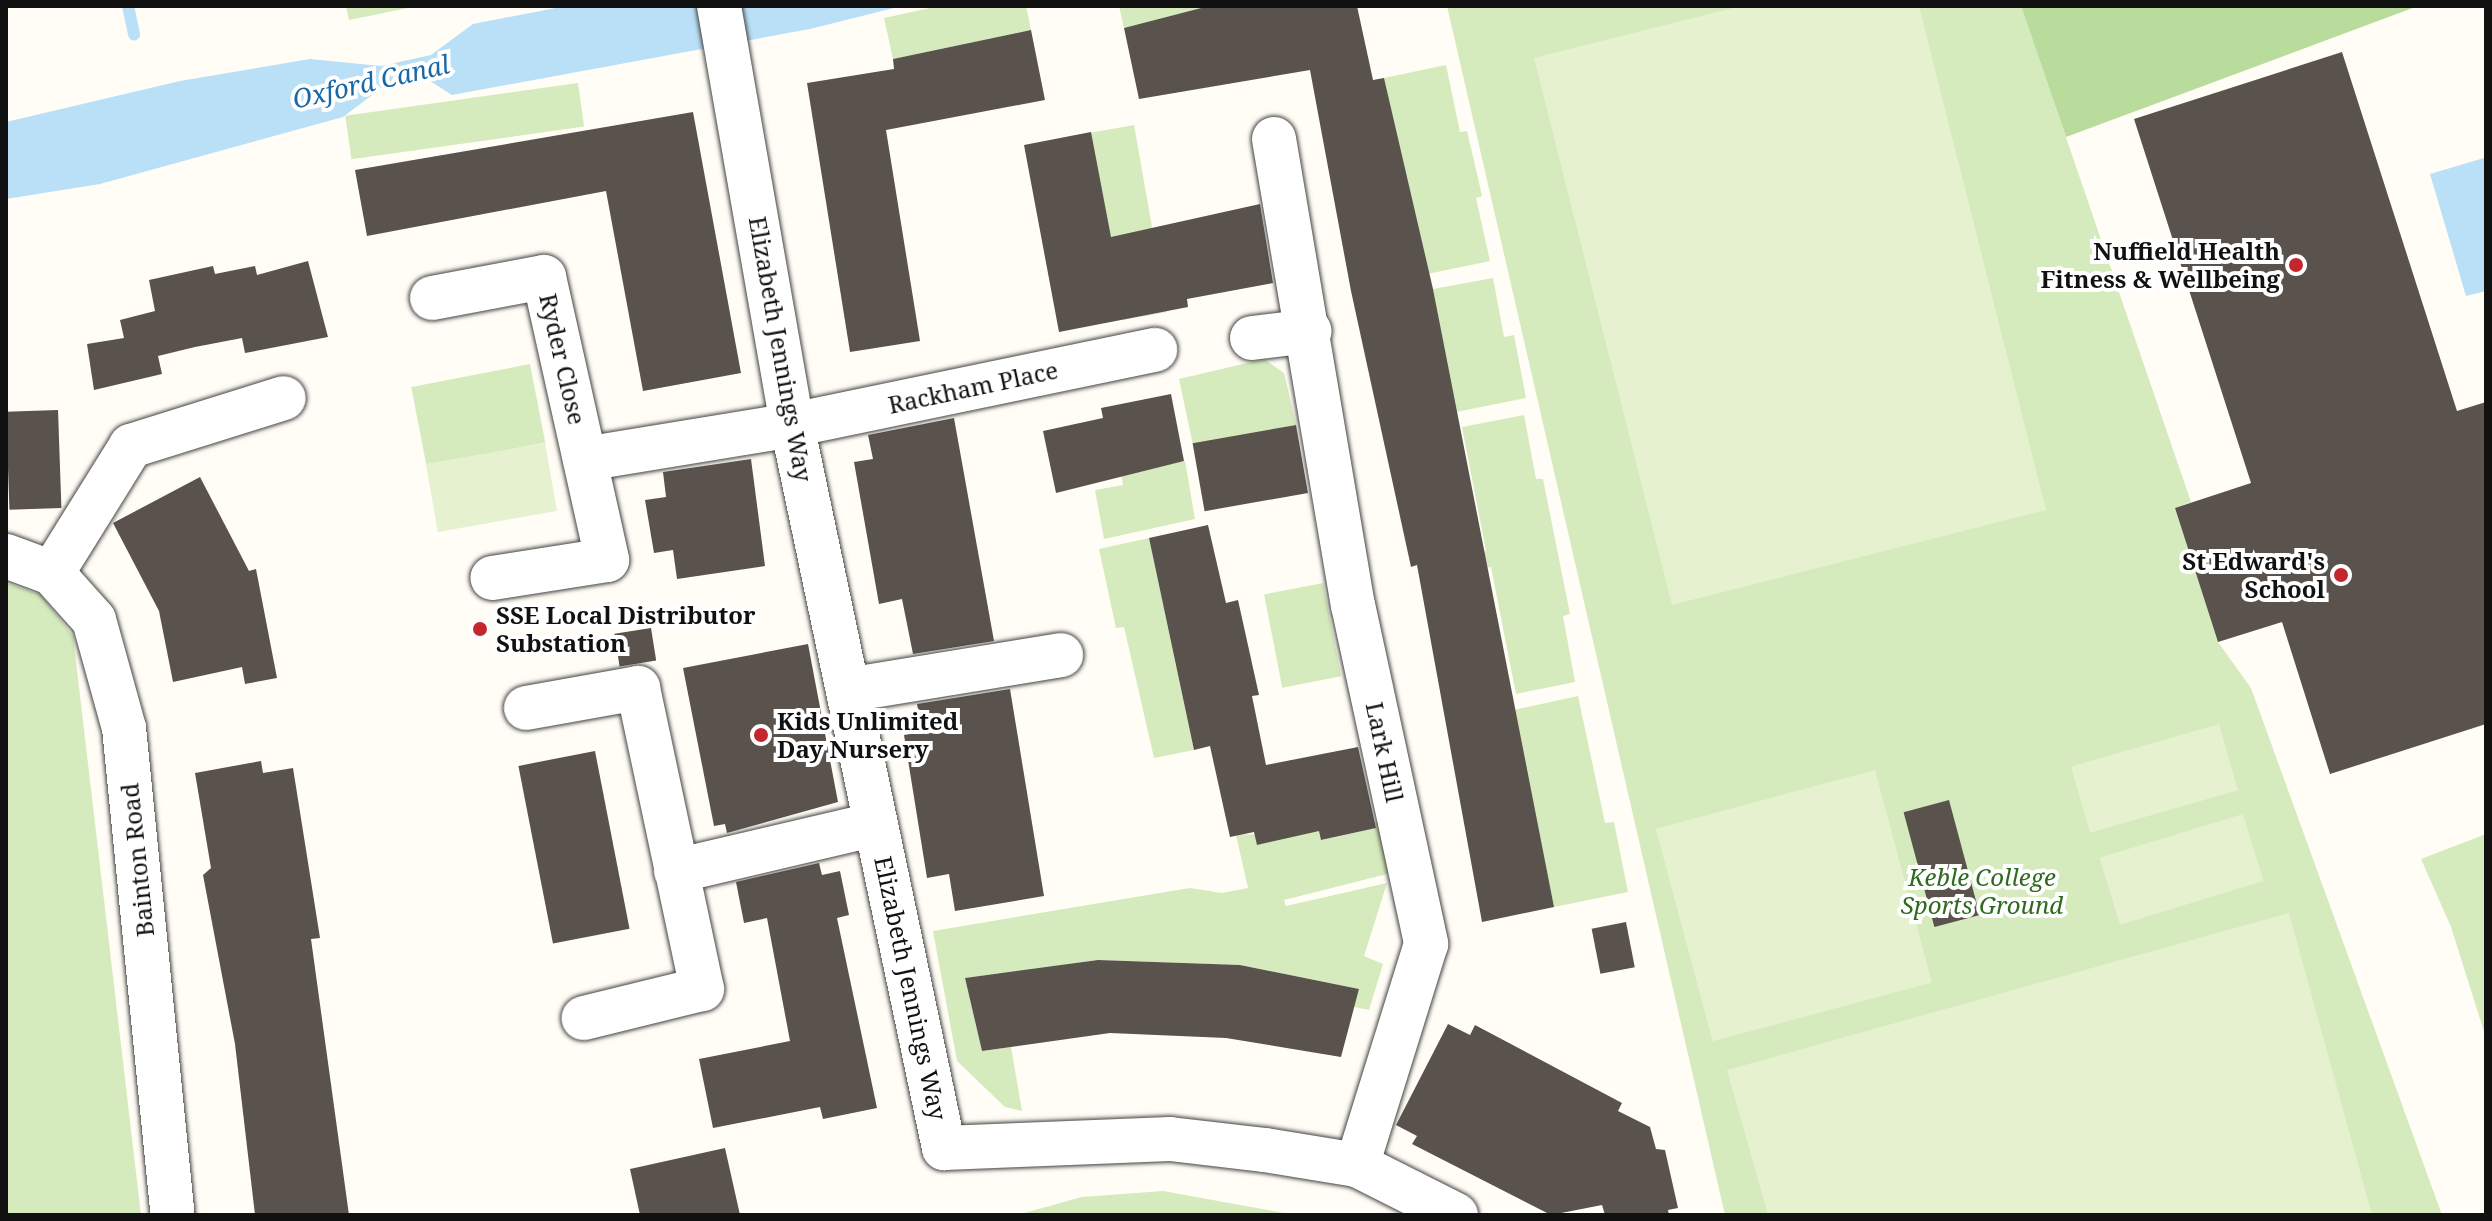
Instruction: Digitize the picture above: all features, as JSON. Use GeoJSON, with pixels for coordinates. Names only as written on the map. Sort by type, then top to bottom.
{"type":"FeatureCollection","features":[{"type":"Feature","properties":{"kind":"street","name":"Elizabeth Jennings Way"},"geometry":{"type":"LineString","coordinates":[[719,6],[792,425],[944,1148],[1170,1139],[1357,1165],[1456,1215]]}},
{"type":"Feature","properties":{"kind":"street","name":"Lark Hill"},"geometry":{"type":"LineString","coordinates":[[1274,139],[1310,331],[1353,605],[1426,944],[1357,1165]]}},
{"type":"Feature","properties":{"kind":"street","name":"Ryder Close"},"geometry":{"type":"LineString","coordinates":[[432,298],[544,277],[607,560],[492,578]]}},
{"type":"Feature","properties":{"kind":"street"},"geometry":{"type":"LineString","coordinates":[[1252,338],[1310,331]]}},
{"type":"Feature","properties":{"kind":"street","name":"Rackham Place"},"geometry":{"type":"LineString","coordinates":[[792,425],[1155,350]]}},
{"type":"Feature","properties":{"kind":"street"},"geometry":{"type":"LineString","coordinates":[[52,573],[131,446],[284,398]]}},
{"type":"Feature","properties":{"kind":"street","name":"Ryder Close"},"geometry":{"type":"LineString","coordinates":[[585,459],[792,425]]}},
{"type":"Feature","properties":{"kind":"street","name":"Bainton Road"},"geometry":{"type":"LineString","coordinates":[[6,556],[52,573],[94,620],[124,728],[173,1215]]}},
{"type":"Feature","properties":{"kind":"street"},"geometry":{"type":"LineString","coordinates":[[848,690],[1061,655]]}},
{"type":"Feature","properties":{"kind":"street"},"geometry":{"type":"LineString","coordinates":[[526,708],[638,688],[702,989],[584,1018]]}},
{"type":"Feature","properties":{"kind":"street"},"geometry":{"type":"LineString","coordinates":[[676,871],[876,824]]}},
{"type":"Feature","properties":{"kind":"green space"},"geometry":{"type":"Polygon","coordinates":[[[346,6],[418,6],[349,20],[346,6]]]}},
{"type":"Feature","properties":{"kind":"green space"},"geometry":{"type":"Polygon","coordinates":[[[939,6],[1026,6],[1031,30],[893,59],[884,18],[939,6]]]}},
{"type":"Feature","properties":{"kind":"green space"},"geometry":{"type":"Polygon","coordinates":[[[1119,6],[1209,6],[1209,10],[1124,28],[1119,6]]]}},
{"type":"Feature","properties":{"kind":"green space","name":"Keble College Sports Ground"},"geometry":{"type":"Polygon","coordinates":[[[1447,6],[2021,6],[2191,502],[2175,508],[2218,642],[2251,688],[2442,1215],[1725,1215],[1447,6]]]}},
{"type":"Feature","properties":{"kind":"green space"},"geometry":{"type":"Polygon","coordinates":[[[1741,6],[1919,6],[2046,510],[1672,605],[1534,58],[1741,6]]]}},
{"type":"Feature","properties":{"kind":"green space"},"geometry":{"type":"Polygon","coordinates":[[[2021,6],[2418,6],[2066,137],[2021,6]]]}},
{"type":"Feature","properties":{"kind":"green space"},"geometry":{"type":"Polygon","coordinates":[[[1446,65],[1460,132],[1467,131],[1482,196],[1476,198],[1490,261],[1427,274],[1384,78],[1446,65]]]}},
{"type":"Feature","properties":{"kind":"green space"},"geometry":{"type":"Polygon","coordinates":[[[578,83],[584,127],[351,159],[345,116],[578,83]]]}},
{"type":"Feature","properties":{"kind":"green space"},"geometry":{"type":"Polygon","coordinates":[[[1134,125],[1167,312],[1124,320],[1091,133],[1134,125]]]}},
{"type":"Feature","properties":{"kind":"green space"},"geometry":{"type":"Polygon","coordinates":[[[1493,278],[1504,337],[1514,335],[1526,398],[1456,412],[1433,289],[1493,278]]]}},
{"type":"Feature","properties":{"kind":"green space"},"geometry":{"type":"Polygon","coordinates":[[[1264,359],[1284,373],[1296,425],[1193,445],[1179,379],[1264,359]]]}},
{"type":"Feature","properties":{"kind":"green space"},"geometry":{"type":"Polygon","coordinates":[[[530,364],[545,443],[426,466],[411,387],[530,364]]]}},
{"type":"Feature","properties":{"kind":"green space"},"geometry":{"type":"Polygon","coordinates":[[[1524,415],[1536,479],[1543,479],[1570,614],[1563,616],[1575,682],[1516,694],[1491,567],[1475,569],[1472,555],[1486,551],[1462,427],[1524,415]]]}},
{"type":"Feature","properties":{"kind":"green space"},"geometry":{"type":"Polygon","coordinates":[[[545,443],[557,511],[438,532],[426,464],[545,443]]]}},
{"type":"Feature","properties":{"kind":"green space"},"geometry":{"type":"Polygon","coordinates":[[[1185,461],[1195,519],[1104,539],[1095,490],[1123,485],[1121,474],[1185,461]]]}},
{"type":"Feature","properties":{"kind":"green space"},"geometry":{"type":"Polygon","coordinates":[[[1149,538],[1194,750],[1154,758],[1124,627],[1116,628],[1099,549],[1149,538]]]}},
{"type":"Feature","properties":{"kind":"green space"},"geometry":{"type":"Polygon","coordinates":[[[6,583],[41,595],[73,636],[141,1215],[6,1215],[6,583]]]}},
{"type":"Feature","properties":{"kind":"green space"},"geometry":{"type":"Polygon","coordinates":[[[1323,583],[1341,676],[1282,688],[1264,594],[1323,583]]]}},
{"type":"Feature","properties":{"kind":"green space"},"geometry":{"type":"Polygon","coordinates":[[[1578,696],[1605,823],[1614,822],[1628,892],[1554,907],[1513,710],[1578,696]]]}},
{"type":"Feature","properties":{"kind":"green space"},"geometry":{"type":"Polygon","coordinates":[[[2219,724],[2238,790],[2090,833],[2071,766],[2219,724]]]}},
{"type":"Feature","properties":{"kind":"green space"},"geometry":{"type":"Polygon","coordinates":[[[1875,770],[1932,983],[1713,1041],[1656,829],[1875,770]]]}},
{"type":"Feature","properties":{"kind":"green space"},"geometry":{"type":"Polygon","coordinates":[[[2243,814],[2263,881],[2120,925],[2100,858],[2243,814]]]}},
{"type":"Feature","properties":{"kind":"green space"},"geometry":{"type":"Polygon","coordinates":[[[1381,820],[1391,873],[1284,900],[1286,906],[1387,883],[1364,956],[1383,964],[1369,1010],[1354,1007],[1359,989],[1240,965],[1098,960],[965,978],[982,1051],[1011,1047],[1022,1111],[1005,1107],[957,1061],[933,931],[1190,888],[1222,893],[1248,888],[1236,835],[1320,831],[1322,840],[1376,828],[1375,822],[1381,820]]]}},
{"type":"Feature","properties":{"kind":"green space"},"geometry":{"type":"Polygon","coordinates":[[[2486,834],[2486,1038],[2451,927],[2421,859],[2486,834]]]}},
{"type":"Feature","properties":{"kind":"green space"},"geometry":{"type":"Polygon","coordinates":[[[2289,913],[2372,1215],[1768,1215],[1727,1070],[2289,913]]]}},
{"type":"Feature","properties":{"kind":"green space"},"geometry":{"type":"Polygon","coordinates":[[[1163,1191],[1295,1215],[1017,1215],[1082,1197],[1163,1191]]]}},
{"type":"Feature","properties":{"kind":"water","name":"Oxford Canal"},"geometry":{"type":"Polygon","coordinates":[[[566,6],[902,6],[810,29],[452,95],[430,81],[384,86],[343,117],[100,184],[6,199],[6,122],[180,81],[310,59],[381,66],[431,55],[473,24],[566,6]]]}},
{"type":"Feature","properties":{"kind":"water"},"geometry":{"type":"Polygon","coordinates":[[[2484,158],[2486,291],[2466,296],[2430,174],[2484,158]]]}},
{"type":"Feature","properties":{"kind":"building"},"geometry":{"type":"Polygon","coordinates":[[[1209,6],[1357,6],[1373,80],[1384,78],[1433,289],[1554,907],[1482,922],[1417,565],[1411,567],[1351,291],[1310,70],[1139,99],[1124,28],[1209,6]]]}},
{"type":"Feature","properties":{"kind":"building"},"geometry":{"type":"Polygon","coordinates":[[[1031,30],[1045,100],[886,130],[920,341],[850,352],[807,83],[894,69],[893,59],[1031,30]]]}},
{"type":"Feature","properties":{"kind":"building"},"geometry":{"type":"Polygon","coordinates":[[[2342,52],[2457,411],[2486,402],[2486,724],[2330,774],[2282,622],[2218,642],[2175,508],[2251,483],[2134,119],[2342,52]]]}},
{"type":"Feature","properties":{"kind":"building"},"geometry":{"type":"Polygon","coordinates":[[[693,112],[741,373],[643,391],[606,191],[367,236],[355,170],[693,112]]]}},
{"type":"Feature","properties":{"kind":"building"},"geometry":{"type":"Polygon","coordinates":[[[1091,132],[1111,237],[1260,204],[1273,283],[1187,299],[1188,307],[1059,332],[1024,145],[1091,132]]]}},
{"type":"Feature","properties":{"kind":"building"},"geometry":{"type":"Polygon","coordinates":[[[308,261],[328,337],[245,353],[242,338],[195,347],[158,356],[162,374],[94,390],[87,344],[124,338],[120,320],[155,311],[149,280],[213,266],[215,274],[255,266],[257,275],[308,261]]]}},
{"type":"Feature","properties":{"kind":"building"},"geometry":{"type":"Polygon","coordinates":[[[1171,394],[1184,461],[1056,493],[1043,431],[1103,418],[1101,408],[1171,394]]]}},
{"type":"Feature","properties":{"kind":"building"},"geometry":{"type":"Polygon","coordinates":[[[58,410],[61,508],[9,510],[6,412],[58,410]]]}},
{"type":"Feature","properties":{"kind":"building"},"geometry":{"type":"Polygon","coordinates":[[[954,418],[994,641],[913,654],[902,599],[879,604],[854,462],[873,459],[868,435],[954,418]]]}},
{"type":"Feature","properties":{"kind":"building"},"geometry":{"type":"Polygon","coordinates":[[[1296,425],[1308,493],[1205,511],[1193,443],[1296,425]]]}},
{"type":"Feature","properties":{"kind":"building"},"geometry":{"type":"Polygon","coordinates":[[[751,459],[765,566],[677,579],[673,550],[654,553],[645,500],[666,497],[663,472],[751,459]]]}},
{"type":"Feature","properties":{"kind":"building"},"geometry":{"type":"Polygon","coordinates":[[[200,477],[249,571],[256,569],[277,678],[245,684],[242,667],[173,682],[159,611],[113,523],[200,477]]]}},
{"type":"Feature","properties":{"kind":"building"},"geometry":{"type":"Polygon","coordinates":[[[1208,525],[1226,603],[1238,600],[1259,695],[1252,696],[1266,765],[1358,747],[1376,828],[1321,840],[1319,831],[1257,845],[1254,832],[1230,837],[1210,746],[1194,750],[1149,538],[1208,525]]]}},
{"type":"Feature","properties":{"kind":"building"},"geometry":{"type":"Polygon","coordinates":[[[651,628],[656,661],[620,666],[614,634],[651,628]]]}},
{"type":"Feature","properties":{"kind":"building","name":"Kids Unlimited Day Nursery"},"geometry":{"type":"Polygon","coordinates":[[[808,644],[838,802],[727,833],[725,824],[714,826],[683,668],[808,644]]]}},
{"type":"Feature","properties":{"kind":"building"},"geometry":{"type":"Polygon","coordinates":[[[1010,689],[1044,896],[955,911],[949,874],[927,878],[904,735],[922,732],[917,704],[1010,689]]]}},
{"type":"Feature","properties":{"kind":"building"},"geometry":{"type":"Polygon","coordinates":[[[595,751],[630,929],[553,944],[518,766],[595,751]]]}},
{"type":"Feature","properties":{"kind":"building"},"geometry":{"type":"Polygon","coordinates":[[[261,761],[263,773],[293,768],[320,938],[311,939],[349,1215],[255,1215],[235,1044],[203,875],[211,868],[195,773],[261,761]]]}},
{"type":"Feature","properties":{"kind":"building"},"geometry":{"type":"Polygon","coordinates":[[[1949,800],[1980,915],[1934,927],[1904,812],[1949,800]]]}},
{"type":"Feature","properties":{"kind":"building"},"geometry":{"type":"Polygon","coordinates":[[[819,863],[822,875],[840,871],[849,915],[837,918],[877,1108],[823,1119],[820,1107],[713,1128],[699,1059],[790,1041],[767,918],[744,923],[736,882],[819,863]]]}},
{"type":"Feature","properties":{"kind":"building"},"geometry":{"type":"Polygon","coordinates":[[[1626,922],[1635,967],[1600,974],[1592,929],[1626,922]]]}},
{"type":"Feature","properties":{"kind":"building"},"geometry":{"type":"Polygon","coordinates":[[[1098,960],[1240,965],[1359,989],[1341,1057],[1226,1038],[1110,1033],[982,1051],[965,978],[1098,960]]]}},
{"type":"Feature","properties":{"kind":"building"},"geometry":{"type":"Polygon","coordinates":[[[1448,1024],[1470,1035],[1475,1025],[1622,1103],[1618,1111],[1650,1127],[1656,1149],[1665,1150],[1678,1208],[1668,1210],[1669,1215],[1605,1215],[1602,1205],[1551,1215],[1412,1144],[1417,1136],[1396,1125],[1448,1024]]]}},
{"type":"Feature","properties":{"kind":"building"},"geometry":{"type":"Polygon","coordinates":[[[725,1148],[740,1215],[640,1215],[630,1169],[725,1148]]]}},
{"type":"Feature","properties":{"kind":"waterway"},"geometry":{"type":"LineString","coordinates":[[128,6],[134,34]]}},
{"type":"Feature","properties":{"kind":"place","name":"Nuffield Health Fitness & Wellbeing"},"geometry":{"type":"Point","coordinates":[2296,265]}},
{"type":"Feature","properties":{"kind":"place","name":"St Edward's School"},"geometry":{"type":"Point","coordinates":[2341,575]}},
{"type":"Feature","properties":{"kind":"place","name":"SSE Local Distributor Substation"},"geometry":{"type":"Point","coordinates":[480,629]}},
{"type":"Feature","properties":{"kind":"place","name":"Kids Unlimited Day Nursery"},"geometry":{"type":"Point","coordinates":[761,735]}}]}
